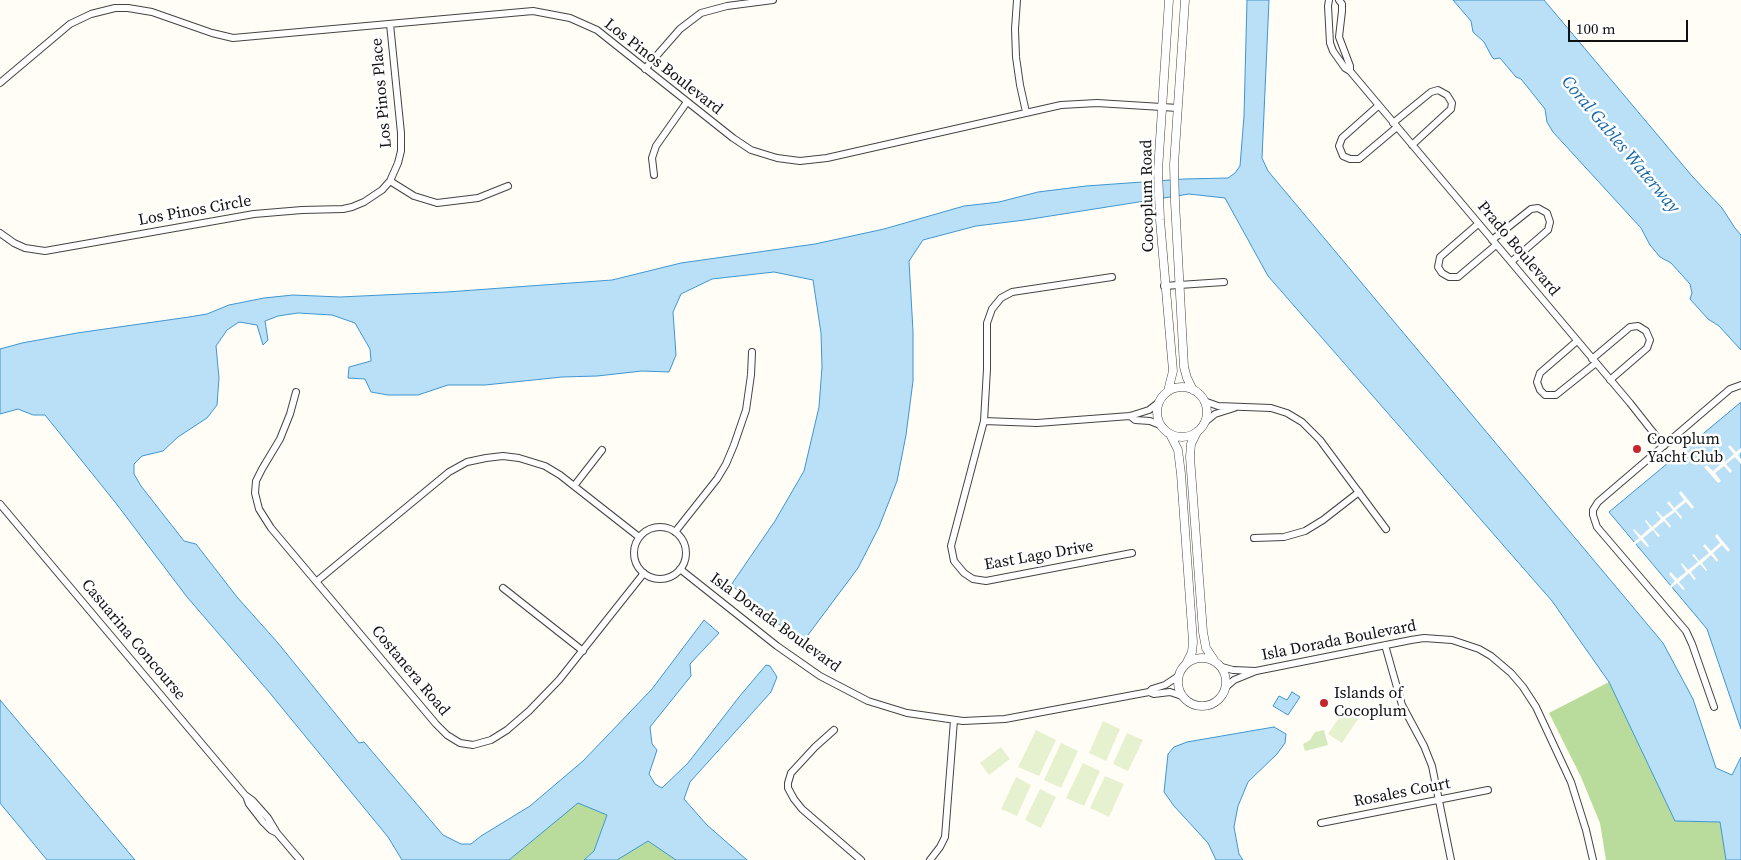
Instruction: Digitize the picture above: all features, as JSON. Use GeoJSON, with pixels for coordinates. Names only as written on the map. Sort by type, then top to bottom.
{"type":"FeatureCollection","features":[{"type":"Feature","properties":{"kind":"street"},"geometry":{"type":"LineString","coordinates":[[645,69],[680,29],[701,13],[727,6],[773,0]]}},
{"type":"Feature","properties":{"kind":"street"},"geometry":{"type":"LineString","coordinates":[[1017,0],[1016,47],[1019,77],[1026,112]]}},
{"type":"Feature","properties":{"kind":"street","name":"Cocoplum Road"},"geometry":{"type":"LineString","coordinates":[[1158,403],[1168,391],[1173,371],[1158,201],[1161,106],[1169,0]]}},
{"type":"Feature","properties":{"kind":"street","name":"Cocoplum Road"},"geometry":{"type":"LineString","coordinates":[[1185,0],[1174,165],[1175,202],[1184,367],[1193,390],[1204,401]]}},
{"type":"Feature","properties":{"kind":"street","name":"Prado Boulevard"},"geometry":{"type":"LineString","coordinates":[[1329,0],[1330,42],[1340,62],[1350,71],[1664,446]]}},
{"type":"Feature","properties":{"kind":"street","name":"Prado Boulevard"},"geometry":{"type":"LineString","coordinates":[[1338,0],[1342,4],[1339,37],[1350,66],[1350,71]]}},
{"type":"Feature","properties":{"kind":"street","name":"Los Pinos Boulevard"},"geometry":{"type":"LineString","coordinates":[[0,83],[70,24],[91,14],[115,8],[152,12],[219,36],[233,38],[513,12],[544,12],[570,18],[597,30],[729,135],[752,150],[771,158],[800,160],[837,156],[1061,105],[1086,103],[1178,108]]}},
{"type":"Feature","properties":{"kind":"street","name":"Los Pinos Place"},"geometry":{"type":"LineString","coordinates":[[390,24],[401,142],[398,163],[390,181]]}},
{"type":"Feature","properties":{"kind":"street"},"geometry":{"type":"LineString","coordinates":[[1378,106],[1342,138],[1339,146],[1344,156],[1350,160],[1359,158],[1431,92],[1438,90],[1447,95],[1452,103],[1451,109],[1412,145]]}},
{"type":"Feature","properties":{"kind":"street"},"geometry":{"type":"LineString","coordinates":[[654,175],[652,158],[656,146],[687,102]]}},
{"type":"Feature","properties":{"kind":"street"},"geometry":{"type":"LineString","coordinates":[[390,181],[414,196],[437,203],[478,198],[508,186]]}},
{"type":"Feature","properties":{"kind":"street","name":"Los Pinos Circle"},"geometry":{"type":"LineString","coordinates":[[0,233],[25,248],[38,251],[55,250],[254,214],[349,208],[368,200],[382,190],[390,181]]}},
{"type":"Feature","properties":{"kind":"street"},"geometry":{"type":"LineString","coordinates":[[1478,224],[1440,257],[1438,267],[1442,273],[1449,277],[1458,276],[1531,209],[1538,208],[1547,213],[1550,222],[1548,230],[1511,262]]}},
{"type":"Feature","properties":{"kind":"street","name":"East Lago Drive"},"geometry":{"type":"LineString","coordinates":[[1112,277],[1012,292],[1004,295],[992,308],[987,323],[984,421],[951,540],[951,550],[954,561],[964,573],[974,579],[993,581],[1132,553]]}},
{"type":"Feature","properties":{"kind":"street"},"geometry":{"type":"LineString","coordinates":[[1164,286],[1224,282]]}},
{"type":"Feature","properties":{"kind":"street"},"geometry":{"type":"LineString","coordinates":[[1577,341],[1540,373],[1537,382],[1540,390],[1546,395],[1556,395],[1630,327],[1638,326],[1646,331],[1649,337],[1649,346],[1610,380]]}},
{"type":"Feature","properties":{"kind":"street"},"geometry":{"type":"LineString","coordinates":[[675,532],[721,472],[734,445],[746,410],[752,352]]}},
{"type":"Feature","properties":{"kind":"street"},"geometry":{"type":"LineString","coordinates":[[1714,707],[1686,631],[1597,526],[1593,519],[1593,510],[1598,502],[1730,389],[1741,385]]}},
{"type":"Feature","properties":{"kind":"street"},"geometry":{"type":"LineString","coordinates":[[1168,391],[1180,387],[1193,390]]}},
{"type":"Feature","properties":{"kind":"street","name":"Costanera Road"},"geometry":{"type":"LineString","coordinates":[[296,392],[280,439],[259,474],[256,493],[259,509],[267,522],[442,730],[460,743],[478,744],[491,740],[507,730],[548,692],[644,573]]}},
{"type":"Feature","properties":{"kind":"street"},"geometry":{"type":"LineString","coordinates":[[1204,401],[1214,406],[1234,408],[1258,406],[1271,408],[1287,413],[1302,422],[1320,440],[1386,529]]}},
{"type":"Feature","properties":{"kind":"street"},"geometry":{"type":"LineString","coordinates":[[1204,401],[1206,408],[1204,423]]}},
{"type":"Feature","properties":{"kind":"street"},"geometry":{"type":"LineString","coordinates":[[984,421],[1025,423],[1130,416],[1149,410],[1158,403]]}},
{"type":"Feature","properties":{"kind":"street"},"geometry":{"type":"LineString","coordinates":[[1158,403],[1157,418],[1160,425]]}},
{"type":"Feature","properties":{"kind":"street"},"geometry":{"type":"LineString","coordinates":[[1130,416],[1135,420],[1150,421],[1160,425],[1170,434],[1178,450],[1193,637],[1192,652],[1177,677],[1178,690],[1187,702],[1202,706],[1210,705],[1222,695],[1225,688],[1225,674],[1206,648],[1203,632],[1190,448],[1197,432],[1204,423],[1213,415],[1234,408]]}},
{"type":"Feature","properties":{"kind":"street"},"geometry":{"type":"LineString","coordinates":[[1170,434],[1184,437],[1197,432]]}},
{"type":"Feature","properties":{"kind":"street"},"geometry":{"type":"LineString","coordinates":[[574,486],[602,450]]}},
{"type":"Feature","properties":{"kind":"street"},"geometry":{"type":"LineString","coordinates":[[317,581],[415,498],[449,472],[467,462],[503,456],[526,459],[552,470],[639,537]]}},
{"type":"Feature","properties":{"kind":"street"},"geometry":{"type":"LineString","coordinates":[[1254,538],[1284,537],[1305,531],[1323,520],[1359,492]]}},
{"type":"Feature","properties":{"kind":"street","name":"Casuarina Concourse"},"geometry":{"type":"LineString","coordinates":[[0,504],[246,795],[256,813],[271,830],[278,833],[300,860]]}},
{"type":"Feature","properties":{"kind":"street"},"geometry":{"type":"LineString","coordinates":[[660,526],[675,532],[681,538],[686,554],[680,569],[675,574],[663,578],[656,578],[644,573],[634,560],[635,543],[639,537],[645,530],[660,526]]}},
{"type":"Feature","properties":{"kind":"street","name":"Isla Dorada Boulevard"},"geometry":{"type":"LineString","coordinates":[[680,569],[785,652],[840,688],[868,701],[916,715],[954,720],[983,721],[1015,718],[1149,692],[1177,677]]}},
{"type":"Feature","properties":{"kind":"street"},"geometry":{"type":"LineString","coordinates":[[502,588],[582,651]]}},
{"type":"Feature","properties":{"kind":"street","name":"Isla Dorada Boulevard"},"geometry":{"type":"LineString","coordinates":[[1225,688],[1234,680],[1256,671],[1424,638],[1456,641],[1485,652],[1511,673],[1536,707],[1565,766],[1582,816],[1593,860]]}},
{"type":"Feature","properties":{"kind":"street"},"geometry":{"type":"LineString","coordinates":[[1385,645],[1402,705],[1430,759],[1451,860]]}},
{"type":"Feature","properties":{"kind":"street"},"geometry":{"type":"LineString","coordinates":[[1187,662],[1200,657],[1214,660]]}},
{"type":"Feature","properties":{"kind":"street","name":"Isla Dorada Boulevard"},"geometry":{"type":"LineString","coordinates":[[1222,668],[1256,671]]}},
{"type":"Feature","properties":{"kind":"street","name":"Isla Dorada Boulevard"},"geometry":{"type":"LineString","coordinates":[[1149,692],[1154,694],[1170,692],[1182,696]]}},
{"type":"Feature","properties":{"kind":"street"},"geometry":{"type":"LineString","coordinates":[[930,860],[945,837],[954,720]]}},
{"type":"Feature","properties":{"kind":"street"},"geometry":{"type":"LineString","coordinates":[[834,730],[791,773],[788,788],[802,809],[861,860]]}},
{"type":"Feature","properties":{"kind":"street","name":"Rosales Court"},"geometry":{"type":"LineString","coordinates":[[1321,823],[1488,790]]}},
{"type":"Feature","properties":{"kind":"green space"},"geometry":{"type":"Polygon","coordinates":[[[1609,682],[1675,821],[1721,822],[1726,860],[1606,860],[1600,823],[1581,777],[1549,713],[1609,682]]]}},
{"type":"Feature","properties":{"kind":"green space"},"geometry":{"type":"Polygon","coordinates":[[[1344,710],[1358,719],[1342,743],[1328,734],[1344,710]]]}},
{"type":"Feature","properties":{"kind":"green space"},"geometry":{"type":"Polygon","coordinates":[[[1103,721],[1120,729],[1106,761],[1089,753],[1103,721]]]}},
{"type":"Feature","properties":{"kind":"green space"},"geometry":{"type":"Polygon","coordinates":[[[1036,730],[1056,740],[1039,776],[1018,767],[1036,730]]]}},
{"type":"Feature","properties":{"kind":"green space"},"geometry":{"type":"Polygon","coordinates":[[[1324,730],[1328,745],[1305,751],[1303,744],[1310,740],[1315,732],[1324,730]]]}},
{"type":"Feature","properties":{"kind":"green space"},"geometry":{"type":"Polygon","coordinates":[[[1127,733],[1143,740],[1128,771],[1113,764],[1127,733]]]}},
{"type":"Feature","properties":{"kind":"green space"},"geometry":{"type":"Polygon","coordinates":[[[1061,743],[1078,751],[1061,788],[1044,780],[1061,743]]]}},
{"type":"Feature","properties":{"kind":"green space"},"geometry":{"type":"Polygon","coordinates":[[[1001,747],[1010,759],[989,775],[980,763],[1001,747]]]}},
{"type":"Feature","properties":{"kind":"green space"},"geometry":{"type":"Polygon","coordinates":[[[1083,763],[1100,771],[1084,806],[1066,798],[1083,763]]]}},
{"type":"Feature","properties":{"kind":"green space"},"geometry":{"type":"Polygon","coordinates":[[[1105,776],[1124,784],[1109,817],[1090,808],[1105,776]]]}},
{"type":"Feature","properties":{"kind":"green space"},"geometry":{"type":"Polygon","coordinates":[[[1016,777],[1031,785],[1017,816],[1001,809],[1016,777]]]}},
{"type":"Feature","properties":{"kind":"green space"},"geometry":{"type":"Polygon","coordinates":[[[1040,789],[1056,797],[1041,828],[1025,820],[1040,789]]]}},
{"type":"Feature","properties":{"kind":"green space"},"geometry":{"type":"Polygon","coordinates":[[[578,802],[607,815],[594,851],[584,860],[509,860],[578,802]]]}},
{"type":"Feature","properties":{"kind":"green space"},"geometry":{"type":"Polygon","coordinates":[[[648,841],[676,860],[617,860],[648,841]]]}},
{"type":"Feature","properties":{"kind":"water"},"geometry":{"type":"Polygon","coordinates":[[[1247,0],[1269,0],[1262,158],[1268,171],[1663,643],[1693,699],[1716,768],[1732,775],[1741,757],[1741,860],[1726,860],[1720,822],[1675,821],[1609,682],[1552,601],[1268,276],[1225,198],[1189,194],[976,226],[923,240],[909,261],[913,331],[913,381],[906,435],[897,481],[879,527],[858,568],[802,643],[731,585],[775,521],[804,471],[819,407],[822,367],[821,333],[813,280],[774,272],[712,279],[681,294],[673,312],[676,355],[669,372],[642,371],[485,385],[448,385],[418,395],[388,395],[371,392],[365,379],[348,378],[349,367],[371,361],[370,349],[355,323],[332,315],[298,313],[278,316],[265,321],[268,340],[263,345],[257,325],[239,322],[227,330],[216,346],[219,378],[217,405],[207,418],[178,437],[163,451],[142,456],[134,464],[134,474],[141,486],[184,541],[196,544],[237,597],[278,643],[359,743],[364,742],[443,835],[461,844],[471,844],[530,806],[583,761],[652,689],[704,620],[719,633],[690,664],[691,676],[650,727],[652,744],[657,750],[649,774],[655,784],[662,788],[688,763],[766,665],[770,666],[777,677],[771,692],[690,782],[684,799],[707,825],[747,860],[676,860],[648,841],[617,860],[584,860],[594,851],[607,815],[578,803],[509,860],[402,860],[388,837],[269,692],[187,597],[115,502],[45,415],[33,415],[18,409],[0,414],[0,349],[22,343],[207,314],[229,305],[264,298],[293,295],[340,297],[447,292],[612,280],[681,263],[815,244],[884,229],[964,206],[999,202],[1038,192],[1086,186],[1228,178],[1240,166],[1244,116],[1247,0]]]}},
{"type":"Feature","properties":{"kind":"water","name":"Coral Gables Waterway"},"geometry":{"type":"Polygon","coordinates":[[[1453,0],[1544,0],[1692,176],[1722,208],[1741,235],[1741,350],[1690,299],[1692,293],[1690,284],[1671,263],[1660,257],[1650,245],[1641,228],[1553,132],[1547,122],[1545,109],[1521,79],[1516,77],[1500,58],[1494,59],[1492,57],[1484,42],[1473,32],[1471,21],[1453,0]]]}},
{"type":"Feature","properties":{"kind":"water"},"geometry":{"type":"Polygon","coordinates":[[[1740,403],[1741,729],[1707,629],[1609,512],[1740,403]]]}},
{"type":"Feature","properties":{"kind":"water"},"geometry":{"type":"Polygon","coordinates":[[[1292,692],[1300,697],[1288,715],[1273,706],[1279,696],[1287,700],[1292,692]]]}},
{"type":"Feature","properties":{"kind":"water"},"geometry":{"type":"Polygon","coordinates":[[[0,700],[135,860],[47,860],[0,803],[0,700]]]}},
{"type":"Feature","properties":{"kind":"water"},"geometry":{"type":"Polygon","coordinates":[[[1274,727],[1286,734],[1285,743],[1277,754],[1248,782],[1238,806],[1234,827],[1239,854],[1243,860],[1216,860],[1208,843],[1174,806],[1164,792],[1168,754],[1174,747],[1187,742],[1274,727]]]}},
{"type":"Feature","properties":{"kind":"pier"},"geometry":{"type":"Polygon","coordinates":[[[1730,445],[1736,452],[1741,448],[1741,452],[1738,455],[1741,459],[1741,464],[1735,457],[1726,464],[1732,471],[1730,473],[1724,466],[1715,473],[1721,481],[1718,483],[1704,467],[1707,465],[1713,471],[1722,463],[1716,456],[1718,455],[1725,462],[1734,454],[1728,447],[1730,445]]]}},
{"type":"Feature","properties":{"kind":"pier"},"geometry":{"type":"Polygon","coordinates":[[[1681,491],[1694,507],[1692,509],[1686,502],[1676,510],[1682,517],[1681,519],[1675,512],[1665,519],[1671,526],[1670,528],[1664,521],[1654,529],[1660,536],[1658,537],[1653,530],[1643,538],[1649,546],[1647,547],[1641,540],[1634,545],[1633,543],[1639,538],[1633,530],[1641,536],[1650,528],[1646,520],[1652,527],[1661,519],[1657,511],[1663,517],[1673,510],[1667,503],[1669,501],[1674,508],[1684,500],[1679,493],[1681,491]]]}},
{"type":"Feature","properties":{"kind":"pier"},"geometry":{"type":"Polygon","coordinates":[[[1717,534],[1730,550],[1728,552],[1722,545],[1713,553],[1718,560],[1717,562],[1711,555],[1702,563],[1706,571],[1700,564],[1691,572],[1696,579],[1694,580],[1689,573],[1679,582],[1685,589],[1683,590],[1677,583],[1670,589],[1669,587],[1675,581],[1669,574],[1671,572],[1677,579],[1686,572],[1682,563],[1688,570],[1698,562],[1692,555],[1694,554],[1699,561],[1709,553],[1703,546],[1705,544],[1711,551],[1720,543],[1715,536],[1717,534]]]}},
{"type":"Feature","properties":{"kind":"place","name":"Cocoplum Yacht Club"},"geometry":{"type":"Point","coordinates":[1637,449]}},
{"type":"Feature","properties":{"kind":"place","name":"Islands of Cocoplum"},"geometry":{"type":"Point","coordinates":[1324,703]}}]}
